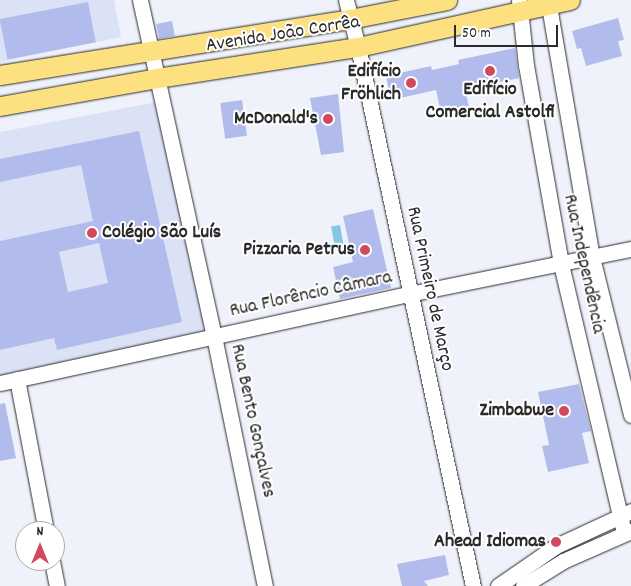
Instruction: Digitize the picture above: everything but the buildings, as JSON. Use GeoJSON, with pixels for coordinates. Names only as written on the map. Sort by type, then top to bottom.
{"type":"FeatureCollection","features":[{"type":"Feature","properties":{"kind":"main road","name":"Avenida João Corrêa"},"geometry":{"type":"LineString","coordinates":[[0,76],[152,49],[354,34],[446,0]]}},
{"type":"Feature","properties":{"kind":"main road","name":"Avenida João Corrêa"},"geometry":{"type":"LineString","coordinates":[[0,106],[246,64],[272,50],[354,34],[520,6],[549,6],[570,0]]}},
{"type":"Feature","properties":{"kind":"street","name":"Rua Bento Gonçalves"},"geometry":{"type":"LineString","coordinates":[[140,0],[214,336],[265,586]]}},
{"type":"Feature","properties":{"kind":"street","name":"Rua Primeiro de Março"},"geometry":{"type":"LineString","coordinates":[[346,0],[473,586]]}},
{"type":"Feature","properties":{"kind":"street","name":"Rua Independência"},"geometry":{"type":"LineString","coordinates":[[520,6],[526,65],[561,264],[625,513],[627,532]]}},
{"type":"Feature","properties":{"kind":"street","name":"Rua Independência"},"geometry":{"type":"LineString","coordinates":[[549,6],[592,257],[631,415]]}},
{"type":"Feature","properties":{"kind":"street","name":"Rua Florêncio Câmara"},"geometry":{"type":"LineString","coordinates":[[0,383],[409,294],[631,249]]}},
{"type":"Feature","properties":{"kind":"street"},"geometry":{"type":"LineString","coordinates":[[17,379],[44,521]]}},
{"type":"Feature","properties":{"kind":"street"},"geometry":{"type":"LineString","coordinates":[[498,586],[556,546],[625,513]]}},
{"type":"Feature","properties":{"kind":"street"},"geometry":{"type":"LineString","coordinates":[[523,586],[563,562],[627,532]]}},
{"type":"Feature","properties":{"kind":"street"},"geometry":{"type":"LineString","coordinates":[[54,571],[57,586]]}},
{"type":"Feature","properties":{"kind":"shaded area"},"geometry":{"type":"Polygon","coordinates":[[[0,0],[114,0],[121,37],[0,62],[0,0]]]}},
{"type":"Feature","properties":{"kind":"shaded area","name":"Colégio São Luís"},"geometry":{"type":"Polygon","coordinates":[[[157,102],[206,334],[0,377],[0,132],[157,102]]]}},
{"type":"Feature","properties":{"kind":"water"},"geometry":{"type":"Polygon","coordinates":[[[340,225],[344,247],[335,248],[331,227],[340,225]]]}},
{"type":"Feature","properties":{"kind":"place","name":"Edifício Comercial Astolfi"},"geometry":{"type":"Point","coordinates":[490,71]}},
{"type":"Feature","properties":{"kind":"place","name":"Edifício Fröhlich"},"geometry":{"type":"Point","coordinates":[411,83]}},
{"type":"Feature","properties":{"kind":"place","name":"McDonald's"},"geometry":{"type":"Point","coordinates":[328,119]}},
{"type":"Feature","properties":{"kind":"place","name":"Colégio São Luís"},"geometry":{"type":"Point","coordinates":[92,233]}},
{"type":"Feature","properties":{"kind":"place","name":"Pizzaria Petrus"},"geometry":{"type":"Point","coordinates":[365,250]}},
{"type":"Feature","properties":{"kind":"place","name":"Zimbabwe"},"geometry":{"type":"Point","coordinates":[564,411]}},
{"type":"Feature","properties":{"kind":"place","name":"Ahead Idiomas"},"geometry":{"type":"Point","coordinates":[556,542]}}]}
